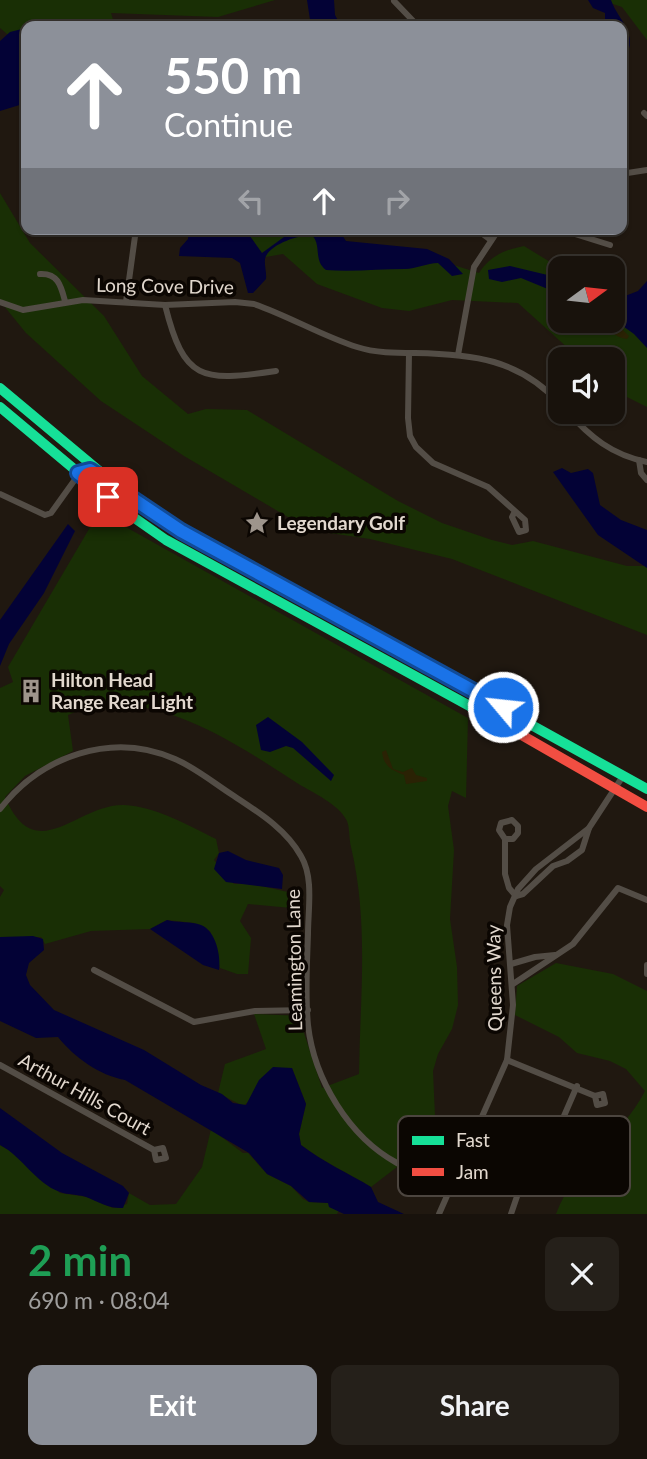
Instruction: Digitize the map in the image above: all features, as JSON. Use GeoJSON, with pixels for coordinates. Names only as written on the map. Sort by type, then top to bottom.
{"type":"FeatureCollection","features":[{"type":"Feature","properties":{"kind":"highway"},"geometry":{"type":"LineString","coordinates":[[0,388],[137,501]]}},
{"type":"Feature","properties":{"kind":"highway"},"geometry":{"type":"LineString","coordinates":[[0,407],[144,525],[647,807]]}},
{"type":"Feature","properties":{"kind":"highway"},"geometry":{"type":"LineString","coordinates":[[78,473],[90,470],[181,531],[647,789]]}},
{"type":"Feature","properties":{"kind":"highway"},"geometry":{"type":"LineString","coordinates":[[242,581],[307,606],[316,604]]}},
{"type":"Feature","properties":{"kind":"street"},"geometry":{"type":"LineString","coordinates":[[394,1],[413,21]]}},
{"type":"Feature","properties":{"kind":"street"},"geometry":{"type":"LineString","coordinates":[[627,173],[647,170]]}},
{"type":"Feature","properties":{"kind":"street"},"geometry":{"type":"LineString","coordinates":[[126,302],[135,235]]}},
{"type":"Feature","properties":{"kind":"street"},"geometry":{"type":"LineString","coordinates":[[484,235],[491,240]]}},
{"type":"Feature","properties":{"kind":"street"},"geometry":{"type":"LineString","coordinates":[[458,355],[474,267],[495,235]]}},
{"type":"Feature","properties":{"kind":"street"},"geometry":{"type":"LineString","coordinates":[[578,235],[610,245]]}},
{"type":"Feature","properties":{"kind":"street"},"geometry":{"type":"LineString","coordinates":[[40,274],[54,276],[59,281],[65,301]]}},
{"type":"Feature","properties":{"kind":"street","name":"Long Cove Drive"},"geometry":{"type":"LineString","coordinates":[[0,302],[12,309],[37,310],[65,301],[164,305],[236,302],[254,304],[356,347],[409,353],[480,356],[514,367],[548,390]]}},
{"type":"Feature","properties":{"kind":"street"},"geometry":{"type":"LineString","coordinates":[[164,305],[178,352],[194,369],[213,374],[276,371]]}},
{"type":"Feature","properties":{"kind":"street"},"geometry":{"type":"LineString","coordinates":[[409,353],[408,418],[410,436],[416,447],[433,463],[488,487],[514,513]]}},
{"type":"Feature","properties":{"kind":"street"},"geometry":{"type":"LineString","coordinates":[[580,424],[603,446],[647,462]]}},
{"type":"Feature","properties":{"kind":"street"},"geometry":{"type":"LineString","coordinates":[[0,494],[45,515],[51,513],[89,460]]}},
{"type":"Feature","properties":{"kind":"street"},"geometry":{"type":"LineString","coordinates":[[639,460],[641,474],[647,480]]}},
{"type":"Feature","properties":{"kind":"street","name":"Leamington Lane"},"geometry":{"type":"LineString","coordinates":[[0,809],[28,779],[56,760],[116,748],[140,748],[175,759],[266,818],[291,841],[302,858],[309,883],[307,1010],[317,1062],[328,1088],[358,1133],[398,1163]]}},
{"type":"Feature","properties":{"kind":"street","name":"Queens Way"},"geometry":{"type":"LineString","coordinates":[[516,896],[523,894],[553,866],[567,861],[582,850],[589,828],[624,776]]}},
{"type":"Feature","properties":{"kind":"street","name":"Queens Way"},"geometry":{"type":"LineString","coordinates":[[482,1116],[507,1060],[513,984],[507,925],[510,907],[537,869],[589,828]]}},
{"type":"Feature","properties":{"kind":"street"},"geometry":{"type":"LineString","coordinates":[[505,839],[505,874],[509,888],[516,896]]}},
{"type":"Feature","properties":{"kind":"street"},"geometry":{"type":"LineString","coordinates":[[513,984],[573,944],[618,888],[647,900]]}},
{"type":"Feature","properties":{"kind":"street"},"geometry":{"type":"LineString","coordinates":[[511,964],[535,957],[555,956]]}},
{"type":"Feature","properties":{"kind":"street"},"geometry":{"type":"LineString","coordinates":[[647,965],[647,974]]}},
{"type":"Feature","properties":{"kind":"street"},"geometry":{"type":"LineString","coordinates":[[94,970],[194,1022],[255,1011],[307,1010]]}},
{"type":"Feature","properties":{"kind":"street"},"geometry":{"type":"LineString","coordinates":[[507,1060],[577,1086],[595,1096]]}},
{"type":"Feature","properties":{"kind":"street","name":"Arthur Hills Court"},"geometry":{"type":"LineString","coordinates":[[0,1065],[154,1150]]}},
{"type":"Feature","properties":{"kind":"street"},"geometry":{"type":"LineString","coordinates":[[564,1116],[577,1086]]}},
{"type":"Feature","properties":{"kind":"street","name":"Queens Way"},"geometry":{"type":"LineString","coordinates":[[439,1214],[447,1196]]}},
{"type":"Feature","properties":{"kind":"street"},"geometry":{"type":"LineString","coordinates":[[511,1214],[517,1196]]}},
{"type":"Feature","properties":{"kind":"green space"},"geometry":{"type":"Polygon","coordinates":[[[0,0],[275,0],[218,17],[111,13],[113,21],[21,21],[21,46],[0,28],[0,0]]]}},
{"type":"Feature","properties":{"kind":"green space"},"geometry":{"type":"Polygon","coordinates":[[[601,0],[647,0],[647,40],[622,7],[601,0]]]}},
{"type":"Feature","properties":{"kind":"green space"},"geometry":{"type":"Polygon","coordinates":[[[0,193],[21,228],[21,235],[25,235],[30,243],[104,316],[142,376],[188,414],[206,409],[247,410],[398,501],[442,523],[492,540],[512,545],[533,541],[627,566],[647,566],[647,635],[452,559],[370,539],[310,530],[184,456],[101,401],[26,333],[0,301],[0,193]]]}},
{"type":"Feature","properties":{"kind":"green space"},"geometry":{"type":"Polygon","coordinates":[[[236,235],[309,235],[329,244],[428,257],[479,273],[498,255],[524,246],[548,261],[548,330],[518,303],[452,300],[409,311],[382,308],[317,284],[283,254],[254,259],[236,235]]]}},
{"type":"Feature","properties":{"kind":"green space"},"geometry":{"type":"Polygon","coordinates":[[[625,313],[647,331],[647,407],[625,396],[625,347],[567,347],[551,333],[625,333],[625,313]]]}},
{"type":"Feature","properties":{"kind":"green space"},"geometry":{"type":"Polygon","coordinates":[[[99,512],[468,718],[466,798],[452,791],[448,806],[454,850],[450,919],[457,967],[458,1005],[452,1029],[438,1054],[433,1071],[435,1116],[398,1116],[398,1166],[371,1187],[301,1145],[299,1134],[306,1104],[292,1068],[243,1106],[218,1093],[225,1064],[266,1049],[254,1014],[304,1016],[304,1033],[322,1088],[359,1074],[362,932],[357,875],[349,827],[343,815],[325,799],[246,751],[188,721],[128,705],[97,706],[68,715],[73,751],[25,776],[5,797],[17,818],[30,828],[44,831],[58,828],[106,807],[124,805],[148,809],[216,839],[219,853],[214,860],[234,884],[253,884],[292,893],[291,908],[248,904],[240,921],[251,938],[248,974],[237,974],[220,968],[210,931],[194,923],[167,920],[150,929],[91,931],[45,944],[41,937],[0,937],[0,897],[4,890],[0,886],[0,688],[13,682],[8,667],[99,512]]]}},
{"type":"Feature","properties":{"kind":"green space"},"geometry":{"type":"Polygon","coordinates":[[[556,963],[613,974],[647,991],[647,1214],[556,1214],[565,1196],[630,1196],[629,1116],[645,1091],[626,1069],[610,1061],[577,1053],[559,1037],[515,1015],[517,986],[556,963]]]}},
{"type":"Feature","properties":{"kind":"green space"},"geometry":{"type":"Polygon","coordinates":[[[211,1129],[243,1153],[248,1153],[267,1174],[291,1186],[303,1199],[329,1203],[330,1207],[339,1210],[337,1214],[0,1214],[0,1145],[11,1151],[60,1193],[87,1197],[113,1208],[127,1204],[129,1193],[150,1205],[176,1204],[202,1167],[211,1129]]]}},
{"type":"Feature","properties":{"kind":"sand"},"geometry":{"type":"Polygon","coordinates":[[[625,332],[629,336],[627,339],[614,333],[625,332]]]}},
{"type":"Feature","properties":{"kind":"sand"},"geometry":{"type":"Polygon","coordinates":[[[386,750],[393,769],[403,772],[412,768],[416,775],[427,778],[427,781],[406,784],[404,775],[392,769],[387,765],[382,752],[386,750]]]}},
{"type":"Feature","properties":{"kind":"shaded area"},"geometry":{"type":"Polygon","coordinates":[[[307,0],[334,0],[338,21],[310,21],[307,0]]]}},
{"type":"Feature","properties":{"kind":"shaded area"},"geometry":{"type":"Polygon","coordinates":[[[588,0],[611,0],[622,21],[605,21],[605,13],[593,8],[588,0]]]}},
{"type":"Feature","properties":{"kind":"shaded area"},"geometry":{"type":"Polygon","coordinates":[[[21,29],[21,105],[0,111],[0,41],[10,32],[21,29]]]}},
{"type":"Feature","properties":{"kind":"shaded area"},"geometry":{"type":"Polygon","coordinates":[[[627,29],[629,37],[627,54],[627,29]]]}},
{"type":"Feature","properties":{"kind":"shaded area"},"geometry":{"type":"Polygon","coordinates":[[[188,235],[249,235],[262,253],[287,235],[307,235],[294,238],[269,251],[265,258],[266,279],[253,293],[248,293],[240,263],[232,258],[179,256],[180,248],[188,235]]]}},
{"type":"Feature","properties":{"kind":"shaded area"},"geometry":{"type":"Polygon","coordinates":[[[312,235],[342,235],[346,241],[427,249],[449,259],[463,274],[452,276],[438,263],[405,269],[326,270],[320,262],[312,235]]]}},
{"type":"Feature","properties":{"kind":"shaded area"},"geometry":{"type":"Polygon","coordinates":[[[510,266],[548,275],[548,289],[521,278],[502,282],[489,279],[488,270],[510,266]]]}},
{"type":"Feature","properties":{"kind":"shaded area"},"geometry":{"type":"Polygon","coordinates":[[[647,281],[647,348],[625,328],[625,296],[638,291],[647,281]]]}},
{"type":"Feature","properties":{"kind":"shaded area"},"geometry":{"type":"Polygon","coordinates":[[[562,468],[571,473],[588,469],[593,473],[600,505],[621,520],[647,530],[647,568],[598,535],[553,472],[562,468]]]}},
{"type":"Feature","properties":{"kind":"shaded area"},"geometry":{"type":"Polygon","coordinates":[[[68,524],[75,531],[44,593],[9,644],[0,666],[0,620],[68,524]]]}},
{"type":"Feature","properties":{"kind":"shaded area"},"geometry":{"type":"Polygon","coordinates":[[[268,717],[302,742],[334,775],[331,781],[293,748],[286,746],[270,752],[261,750],[256,725],[268,717]]]}},
{"type":"Feature","properties":{"kind":"shaded area"},"geometry":{"type":"Polygon","coordinates":[[[228,851],[246,860],[279,868],[283,875],[282,889],[226,882],[214,869],[219,853],[228,851]]]}},
{"type":"Feature","properties":{"kind":"shaded area"},"geometry":{"type":"Polygon","coordinates":[[[167,920],[197,924],[206,928],[214,938],[219,970],[203,965],[150,929],[167,920]]]}},
{"type":"Feature","properties":{"kind":"shaded area"},"geometry":{"type":"Polygon","coordinates":[[[33,936],[43,939],[44,950],[29,963],[26,975],[30,985],[54,1010],[144,1050],[201,1085],[222,1094],[233,1103],[246,1105],[259,1080],[273,1067],[292,1068],[306,1104],[299,1134],[301,1145],[371,1187],[378,1202],[404,1214],[344,1214],[329,1207],[328,1203],[309,1202],[291,1186],[267,1174],[249,1153],[125,1080],[115,1078],[88,1064],[58,1037],[36,1038],[0,1021],[0,937],[33,936]]]}},
{"type":"Feature","properties":{"kind":"shaded area"},"geometry":{"type":"Polygon","coordinates":[[[0,1108],[62,1153],[123,1186],[129,1193],[123,1208],[60,1192],[43,1183],[16,1156],[0,1145],[0,1108]]]}},
{"type":"Feature","properties":{"kind":"traffic: fast"},"geometry":{"type":"LineString","coordinates":[[0,388],[116,485],[181,531],[647,789]]}},
{"type":"Feature","properties":{"kind":"traffic: fast"},"geometry":{"type":"LineString","coordinates":[[0,407],[123,510],[166,540],[497,721]]}},
{"type":"Feature","properties":{"kind":"traffic: jam"},"geometry":{"type":"LineString","coordinates":[[497,721],[647,807]]}},
{"type":"Feature","properties":{"kind":"place","name":"Legendary Golf"},"geometry":{"type":"Point","coordinates":[257,523]}},
{"type":"Feature","properties":{"kind":"place","name":"Hilton Head Range Rear Light"},"geometry":{"type":"Point","coordinates":[31,691]}},
{"type":"Feature","properties":{"kind":"route"},"geometry":{"type":"LineString","coordinates":[[108,497],[78,473],[90,470],[181,531],[503,707]]}}]}
